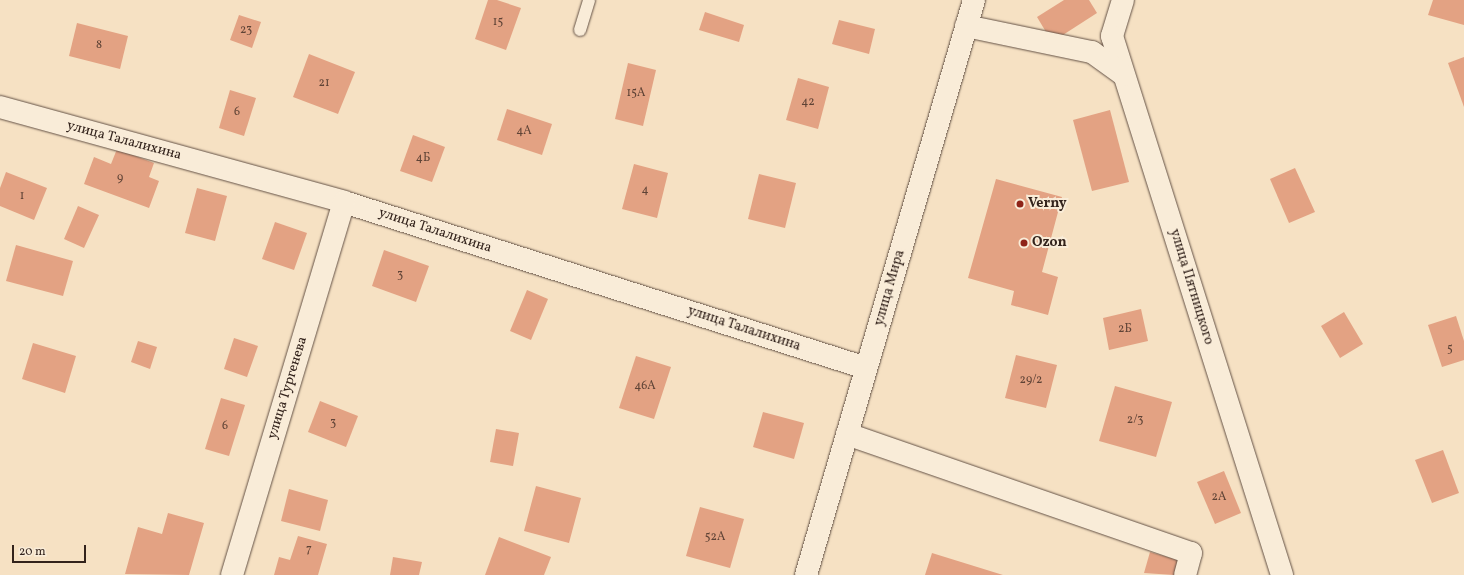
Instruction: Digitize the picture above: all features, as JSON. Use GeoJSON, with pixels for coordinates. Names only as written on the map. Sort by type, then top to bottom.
{"type":"FeatureCollection","features":[{"type":"Feature","properties":{"kind":"street","name":"улица Мира"},"geometry":{"type":"LineString","coordinates":[[806,575],[974,0]]}},
{"type":"Feature","properties":{"kind":"street","name":"улица Пятницкого"},"geometry":{"type":"LineString","coordinates":[[1123,0],[1112,36],[1282,575]]}},
{"type":"Feature","properties":{"kind":"street"},"geometry":{"type":"LineString","coordinates":[[966,26],[1092,52],[1124,75]]}},
{"type":"Feature","properties":{"kind":"street","name":"улица Талалихина"},"geometry":{"type":"LineString","coordinates":[[0,107],[344,202],[866,368]]}},
{"type":"Feature","properties":{"kind":"street","name":"улица Тургенева"},"geometry":{"type":"LineString","coordinates":[[232,575],[344,202]]}},
{"type":"Feature","properties":{"kind":"street"},"geometry":{"type":"LineString","coordinates":[[847,434],[1191,553],[1185,575]]}},
{"type":"Feature","properties":{"kind":"lane"},"geometry":{"type":"LineString","coordinates":[[580,30],[589,0]]}},
{"type":"Feature","properties":{"kind":"building"},"geometry":{"type":"Polygon","coordinates":[[[488,0],[497,0],[521,8],[506,50],[475,39],[488,0]]]}},
{"type":"Feature","properties":{"kind":"building"},"geometry":{"type":"Polygon","coordinates":[[[1064,0],[1089,0],[1097,13],[1052,42],[1037,17],[1064,0]]]}},
{"type":"Feature","properties":{"kind":"building"},"geometry":{"type":"Polygon","coordinates":[[[1433,0],[1464,0],[1464,25],[1428,15],[1433,0]]]}},
{"type":"Feature","properties":{"kind":"building"},"geometry":{"type":"Polygon","coordinates":[[[705,12],[744,25],[739,42],[699,30],[705,12]]]}},
{"type":"Feature","properties":{"kind":"building"},"geometry":{"type":"Polygon","coordinates":[[[239,15],[261,22],[252,48],[230,40],[239,15]]]}},
{"type":"Feature","properties":{"kind":"building"},"geometry":{"type":"Polygon","coordinates":[[[839,20],[875,29],[869,54],[832,44],[839,20]]]}},
{"type":"Feature","properties":{"kind":"building"},"geometry":{"type":"Polygon","coordinates":[[[77,23],[128,36],[120,69],[69,56],[77,23]]]}},
{"type":"Feature","properties":{"kind":"building"},"geometry":{"type":"Polygon","coordinates":[[[309,54],[355,72],[338,114],[293,97],[309,54]]]}},
{"type":"Feature","properties":{"kind":"building"},"geometry":{"type":"Polygon","coordinates":[[[1464,57],[1464,107],[1448,63],[1464,57]]]}},
{"type":"Feature","properties":{"kind":"building"},"geometry":{"type":"Polygon","coordinates":[[[628,63],[656,70],[643,126],[615,119],[628,63]]]}},
{"type":"Feature","properties":{"kind":"building"},"geometry":{"type":"Polygon","coordinates":[[[798,78],[829,87],[818,129],[786,120],[798,78]]]}},
{"type":"Feature","properties":{"kind":"building"},"geometry":{"type":"Polygon","coordinates":[[[230,90],[256,98],[244,136],[219,128],[230,90]]]}},
{"type":"Feature","properties":{"kind":"building"},"geometry":{"type":"Polygon","coordinates":[[[507,109],[552,124],[542,155],[497,140],[507,109]]]}},
{"type":"Feature","properties":{"kind":"building"},"geometry":{"type":"Polygon","coordinates":[[[1110,110],[1129,182],[1092,191],[1073,120],[1110,110]]]}},
{"type":"Feature","properties":{"kind":"building"},"geometry":{"type":"Polygon","coordinates":[[[413,135],[445,147],[432,182],[400,171],[413,135]]]}},
{"type":"Feature","properties":{"kind":"building"},"geometry":{"type":"Polygon","coordinates":[[[117,149],[154,163],[149,177],[159,181],[149,208],[84,184],[94,157],[111,164],[117,149]]]}},
{"type":"Feature","properties":{"kind":"building"},"geometry":{"type":"Polygon","coordinates":[[[634,164],[668,173],[657,218],[622,209],[634,164]]]}},
{"type":"Feature","properties":{"kind":"building"},"geometry":{"type":"Polygon","coordinates":[[[1295,168],[1315,212],[1289,223],[1270,179],[1295,168]]]}},
{"type":"Feature","properties":{"kind":"building"},"geometry":{"type":"Polygon","coordinates":[[[6,172],[47,188],[34,220],[0,206],[0,188],[6,172]]]}},
{"type":"Feature","properties":{"kind":"building"},"geometry":{"type":"Polygon","coordinates":[[[759,174],[796,183],[785,228],[748,219],[759,174]]]}},
{"type":"Feature","properties":{"kind":"building"},"geometry":{"type":"Polygon","coordinates":[[[996,179],[1062,197],[1042,272],[1058,277],[1048,315],[1011,305],[1014,291],[968,278],[996,179]]]}},
{"type":"Feature","properties":{"kind":"building"},"geometry":{"type":"Polygon","coordinates":[[[197,188],[227,196],[215,241],[185,233],[197,188]]]}},
{"type":"Feature","properties":{"kind":"building"},"geometry":{"type":"Polygon","coordinates":[[[78,206],[99,215],[84,248],[64,239],[78,206]]]}},
{"type":"Feature","properties":{"kind":"building"},"geometry":{"type":"Polygon","coordinates":[[[275,222],[307,233],[294,270],[262,259],[275,222]]]}},
{"type":"Feature","properties":{"kind":"building"},"geometry":{"type":"Polygon","coordinates":[[[16,245],[73,261],[63,296],[6,281],[16,245]]]}},
{"type":"Feature","properties":{"kind":"building"},"geometry":{"type":"Polygon","coordinates":[[[384,250],[429,266],[416,302],[372,286],[384,250]]]}},
{"type":"Feature","properties":{"kind":"building"},"geometry":{"type":"Polygon","coordinates":[[[527,290],[548,299],[531,340],[510,331],[527,290]]]}},
{"type":"Feature","properties":{"kind":"building"},"geometry":{"type":"Polygon","coordinates":[[[1141,309],[1148,341],[1109,350],[1103,318],[1141,309]]]}},
{"type":"Feature","properties":{"kind":"building"},"geometry":{"type":"Polygon","coordinates":[[[1344,312],[1363,344],[1340,358],[1321,326],[1344,312]]]}},
{"type":"Feature","properties":{"kind":"building"},"geometry":{"type":"Polygon","coordinates":[[[1456,316],[1464,341],[1464,360],[1442,367],[1428,325],[1456,316]]]}},
{"type":"Feature","properties":{"kind":"building"},"geometry":{"type":"Polygon","coordinates":[[[234,338],[258,346],[247,377],[224,369],[234,338]]]}},
{"type":"Feature","properties":{"kind":"building"},"geometry":{"type":"Polygon","coordinates":[[[138,341],[157,347],[150,369],[131,362],[138,341]]]}},
{"type":"Feature","properties":{"kind":"building"},"geometry":{"type":"Polygon","coordinates":[[[33,343],[76,356],[65,393],[22,379],[33,343]]]}},
{"type":"Feature","properties":{"kind":"building"},"geometry":{"type":"Polygon","coordinates":[[[1016,355],[1057,365],[1046,408],[1005,398],[1016,355]]]}},
{"type":"Feature","properties":{"kind":"building"},"geometry":{"type":"Polygon","coordinates":[[[636,356],[671,367],[654,419],[619,408],[636,356]]]}},
{"type":"Feature","properties":{"kind":"building"},"geometry":{"type":"Polygon","coordinates":[[[1115,386],[1172,402],[1156,457],[1099,441],[1115,386]]]}},
{"type":"Feature","properties":{"kind":"building"},"geometry":{"type":"Polygon","coordinates":[[[221,398],[245,405],[229,456],[205,449],[221,398]]]}},
{"type":"Feature","properties":{"kind":"building"},"geometry":{"type":"Polygon","coordinates":[[[320,401],[358,416],[346,447],[308,432],[320,401]]]}},
{"type":"Feature","properties":{"kind":"building"},"geometry":{"type":"Polygon","coordinates":[[[763,412],[804,423],[794,459],[753,447],[763,412]]]}},
{"type":"Feature","properties":{"kind":"building"},"geometry":{"type":"Polygon","coordinates":[[[496,429],[519,433],[513,466],[490,462],[496,429]]]}},
{"type":"Feature","properties":{"kind":"building"},"geometry":{"type":"Polygon","coordinates":[[[1443,450],[1459,493],[1432,503],[1415,460],[1443,450]]]}},
{"type":"Feature","properties":{"kind":"building"},"geometry":{"type":"Polygon","coordinates":[[[1224,471],[1241,513],[1215,524],[1197,482],[1224,471]]]}},
{"type":"Feature","properties":{"kind":"building"},"geometry":{"type":"Polygon","coordinates":[[[536,486],[581,498],[569,543],[524,531],[536,486]]]}},
{"type":"Feature","properties":{"kind":"building"},"geometry":{"type":"Polygon","coordinates":[[[289,489],[328,500],[320,531],[281,521],[289,489]]]}},
{"type":"Feature","properties":{"kind":"building"},"geometry":{"type":"Polygon","coordinates":[[[700,507],[744,519],[730,568],[686,556],[700,507]]]}},
{"type":"Feature","properties":{"kind":"building"},"geometry":{"type":"Polygon","coordinates":[[[168,513],[204,523],[189,575],[125,574],[138,527],[162,534],[168,513]]]}},
{"type":"Feature","properties":{"kind":"building"},"geometry":{"type":"Polygon","coordinates":[[[298,536],[327,544],[318,575],[274,575],[279,557],[290,560],[298,536]]]}},
{"type":"Feature","properties":{"kind":"building"},"geometry":{"type":"Polygon","coordinates":[[[499,537],[551,557],[544,575],[485,575],[499,537]]]}},
{"type":"Feature","properties":{"kind":"building"},"geometry":{"type":"Polygon","coordinates":[[[1150,552],[1178,560],[1174,575],[1144,573],[1150,552]]]}},
{"type":"Feature","properties":{"kind":"building"},"geometry":{"type":"Polygon","coordinates":[[[932,553],[1003,575],[925,575],[932,553]]]}},
{"type":"Feature","properties":{"kind":"building"},"geometry":{"type":"Polygon","coordinates":[[[393,557],[422,562],[419,575],[390,575],[393,557]]]}},
{"type":"Feature","properties":{"kind":"place","name":"Verny"},"geometry":{"type":"Point","coordinates":[1020,204]}},
{"type":"Feature","properties":{"kind":"place","name":"Ozon"},"geometry":{"type":"Point","coordinates":[1024,243]}}]}
